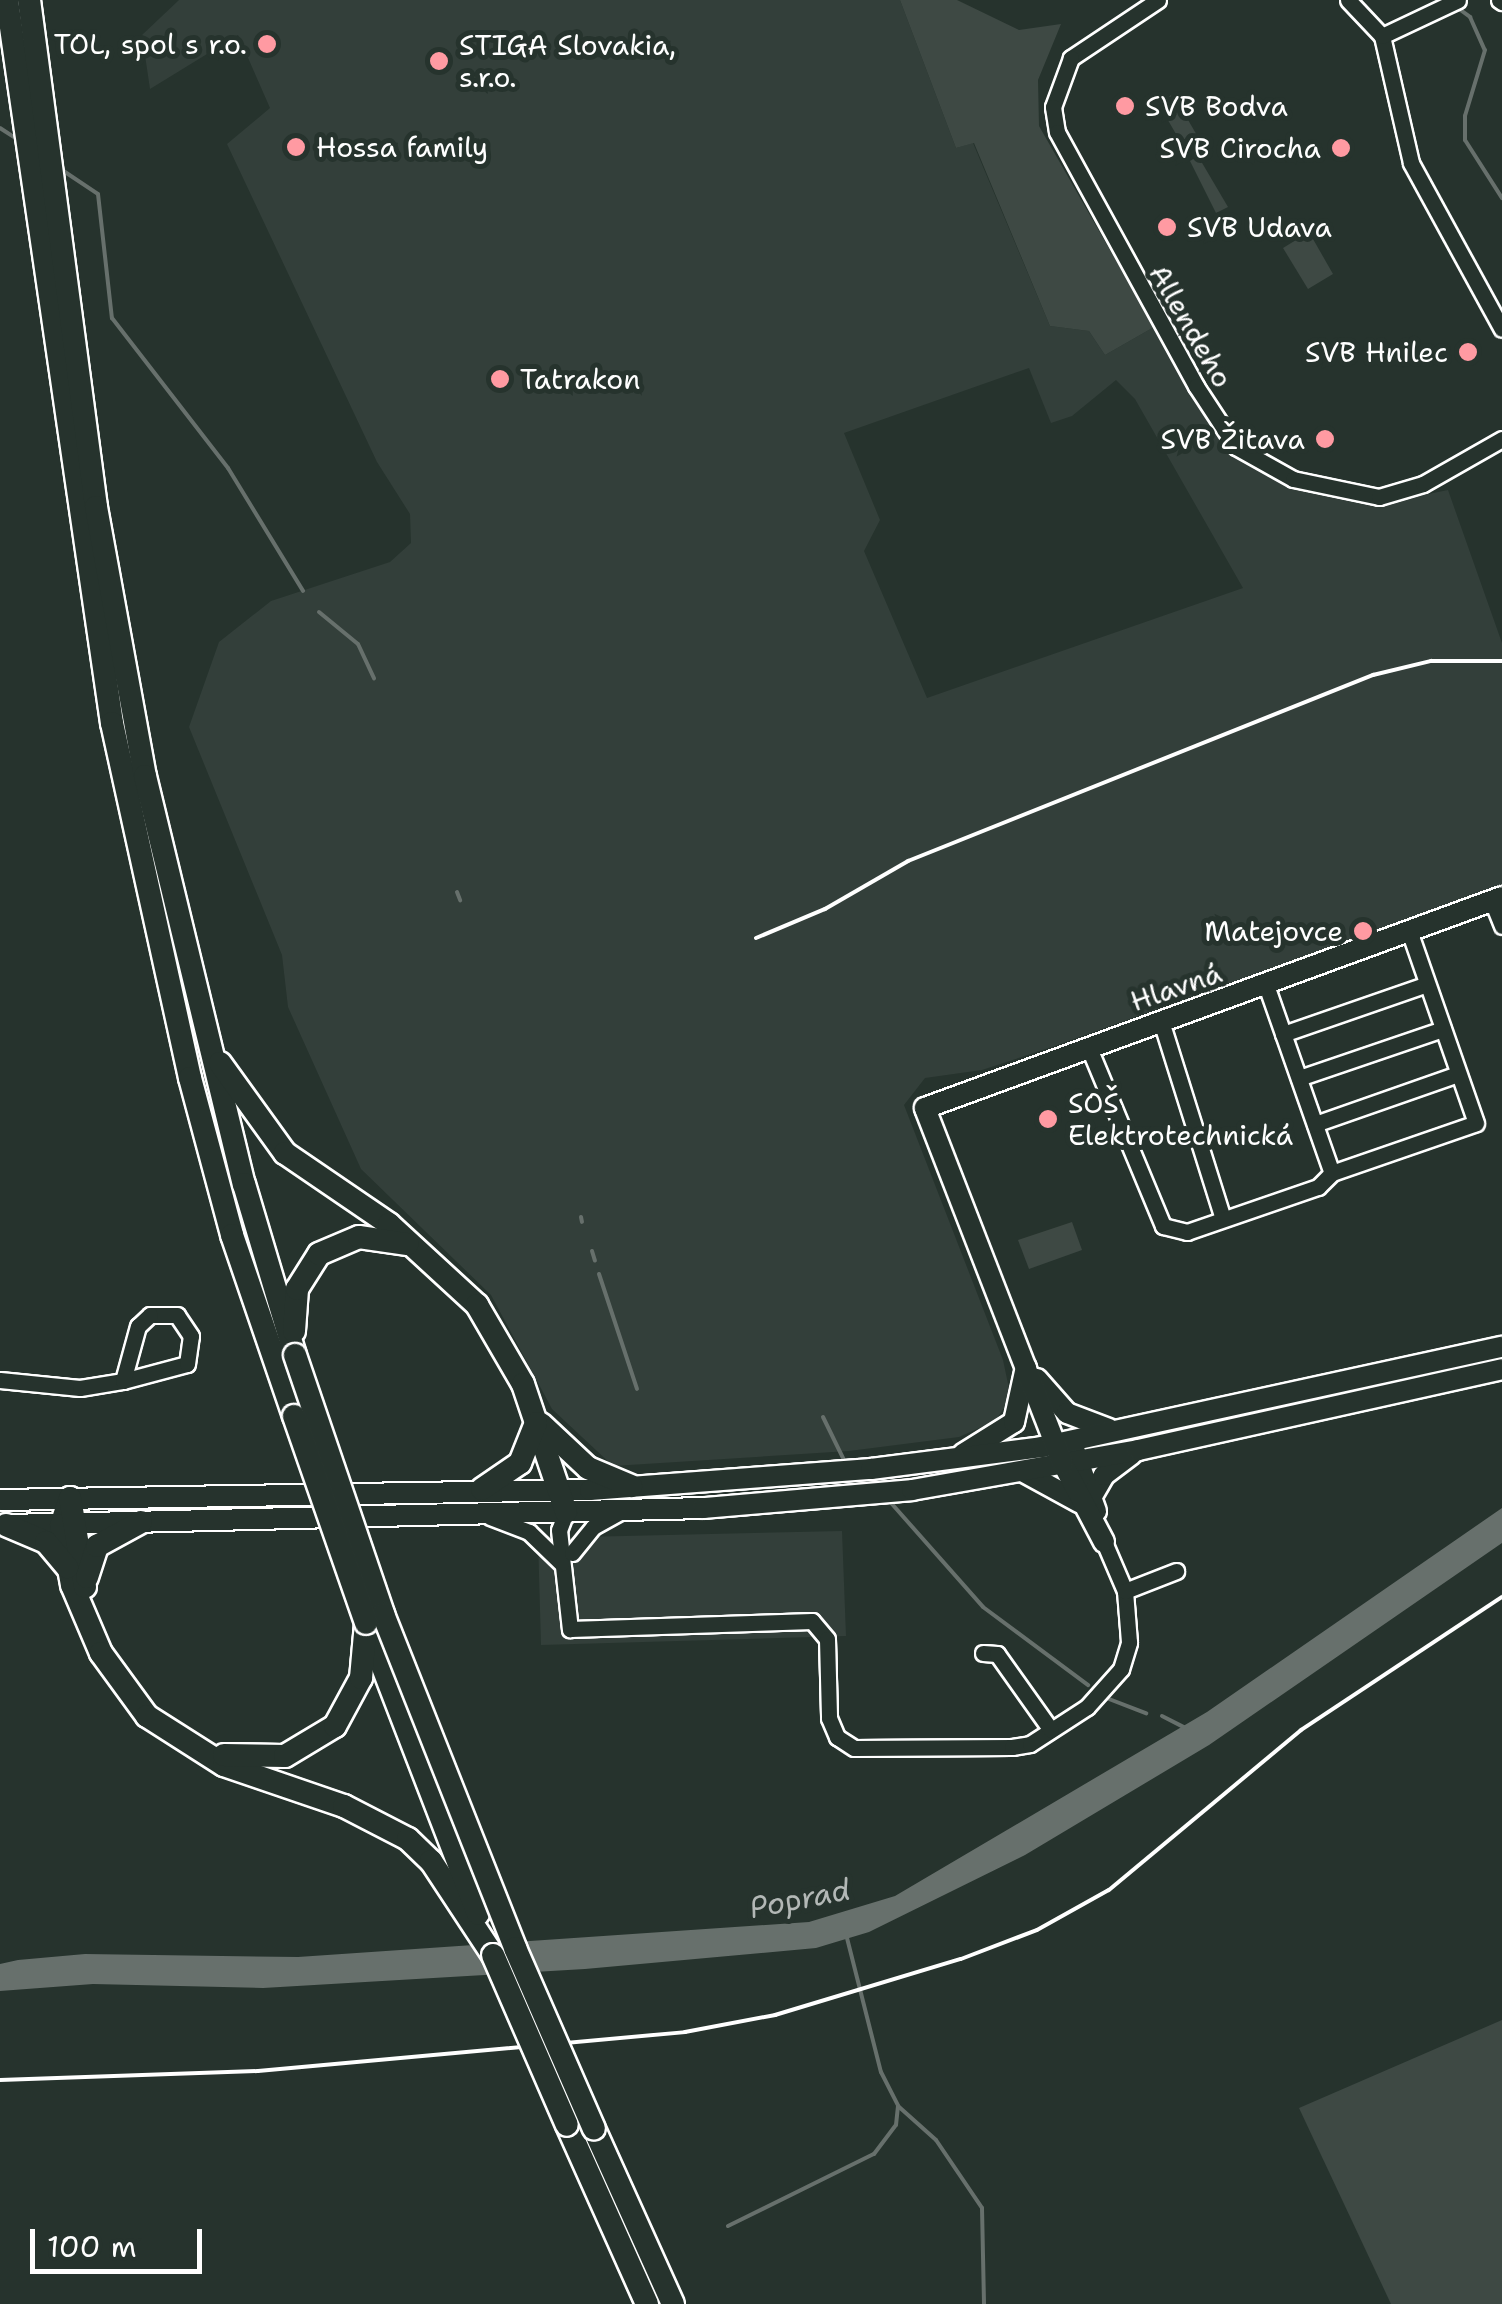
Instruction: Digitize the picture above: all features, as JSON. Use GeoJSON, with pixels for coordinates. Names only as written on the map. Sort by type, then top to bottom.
{"type":"FeatureCollection","features":[{"type":"Feature","properties":{"kind":"highway"},"geometry":{"type":"LineString","coordinates":[[7,0],[94,621],[126,792],[228,1218],[366,1623],[493,1955],[647,2304]]}},
{"type":"Feature","properties":{"kind":"highway"},"geometry":{"type":"LineString","coordinates":[[29,0],[120,647],[206,1040],[295,1355],[383,1614],[515,1948],[673,2304]]}},
{"type":"Feature","properties":{"kind":"highway"},"geometry":{"type":"LineString","coordinates":[[206,1040],[270,1137],[462,1288],[500,1337],[538,1419],[559,1446],[588,1468],[631,1486]]}},
{"type":"Feature","properties":{"kind":"highway"},"geometry":{"type":"LineString","coordinates":[[295,1355],[293,1303],[302,1275],[319,1254],[359,1237],[421,1252]]}},
{"type":"Feature","properties":{"kind":"highway"},"geometry":{"type":"LineString","coordinates":[[482,1490],[520,1463],[538,1419]]}},
{"type":"Feature","properties":{"kind":"highway"},"geometry":{"type":"LineString","coordinates":[[538,1419],[550,1480],[563,1501]]}},
{"type":"Feature","properties":{"kind":"highway"},"geometry":{"type":"LineString","coordinates":[[559,1446],[568,1476],[563,1501]]}},
{"type":"Feature","properties":{"kind":"highway"},"geometry":{"type":"LineString","coordinates":[[67,1566],[70,1498]]}},
{"type":"Feature","properties":{"kind":"highway"},"geometry":{"type":"LineString","coordinates":[[85,1586],[97,1546],[140,1522]]}},
{"type":"Feature","properties":{"kind":"highway"},"geometry":{"type":"LineString","coordinates":[[3,1525],[46,1542],[67,1566],[102,1653],[147,1716],[188,1747],[275,1784],[344,1806],[408,1839],[431,1861],[493,1955]]}},
{"type":"Feature","properties":{"kind":"highway"},"geometry":{"type":"LineString","coordinates":[[70,1525],[104,1642],[151,1709],[225,1756],[285,1756],[314,1744],[352,1703],[362,1678],[366,1623]]}},
{"type":"Feature","properties":{"kind":"main road","name":"Hlavná"},"geometry":{"type":"LineString","coordinates":[[1027,1365],[925,1108],[1410,934],[1497,899]]}},
{"type":"Feature","properties":{"kind":"main road"},"geometry":{"type":"LineString","coordinates":[[0,1500],[482,1490],[622,1511],[882,1492],[1024,1472],[1116,1430],[1502,1347]]}},
{"type":"Feature","properties":{"kind":"main road"},"geometry":{"type":"LineString","coordinates":[[1027,1365],[1067,1413],[1116,1430]]}},
{"type":"Feature","properties":{"kind":"main road"},"geometry":{"type":"LineString","coordinates":[[1027,1365],[1104,1542]]}},
{"type":"Feature","properties":{"kind":"main road"},"geometry":{"type":"LineString","coordinates":[[952,1460],[1014,1422],[1027,1365]]}},
{"type":"Feature","properties":{"kind":"main road"},"geometry":{"type":"LineString","coordinates":[[3,1525],[482,1514],[631,1486],[871,1470],[952,1460],[1138,1450],[1502,1368]]}},
{"type":"Feature","properties":{"kind":"main road"},"geometry":{"type":"LineString","coordinates":[[1046,1391],[1067,1452]]}},
{"type":"Feature","properties":{"kind":"main road"},"geometry":{"type":"LineString","coordinates":[[1086,1499],[1104,1475],[1138,1450]]}},
{"type":"Feature","properties":{"kind":"main road"},"geometry":{"type":"LineString","coordinates":[[1024,1472],[1086,1499]]}},
{"type":"Feature","properties":{"kind":"street","name":"Allendeho"},"geometry":{"type":"LineString","coordinates":[[1158,0],[1071,58],[1053,107],[1057,132],[1196,386],[1236,446],[1294,479],[1379,497],[1423,484],[1502,439]]}},
{"type":"Feature","properties":{"kind":"street"},"geometry":{"type":"LineString","coordinates":[[1348,0],[1382,36],[1411,163],[1502,329]]}},
{"type":"Feature","properties":{"kind":"street"},"geometry":{"type":"LineString","coordinates":[[1382,36],[1458,0]]}},
{"type":"Feature","properties":{"kind":"street"},"geometry":{"type":"LineString","coordinates":[[1497,899],[1502,926]]}},
{"type":"Feature","properties":{"kind":"street"},"geometry":{"type":"LineString","coordinates":[[1089,1048],[1158,1221],[1179,1232],[1318,1187],[1332,1173],[1476,1123],[1410,934]]}},
{"type":"Feature","properties":{"kind":"street"},"geometry":{"type":"LineString","coordinates":[[1283,1034],[1427,984]]}},
{"type":"Feature","properties":{"kind":"street"},"geometry":{"type":"LineString","coordinates":[[1266,985],[1332,1173]]}},
{"type":"Feature","properties":{"kind":"street"},"geometry":{"type":"LineString","coordinates":[[1161,1021],[1223,1219]]}},
{"type":"Feature","properties":{"kind":"street"},"geometry":{"type":"LineString","coordinates":[[1299,1078],[1442,1028]]}},
{"type":"Feature","properties":{"kind":"street"},"geometry":{"type":"LineString","coordinates":[[1315,1124],[1458,1074]]}},
{"type":"Feature","properties":{"kind":"street"},"geometry":{"type":"LineString","coordinates":[[0,1380],[80,1388],[124,1381],[187,1364],[191,1336],[176,1315],[150,1315],[138,1326],[124,1381]]}},
{"type":"Feature","properties":{"kind":"street"},"geometry":{"type":"LineString","coordinates":[[563,1501],[570,1561],[570,1629],[812,1620],[828,1639],[829,1718],[837,1737],[854,1748],[1012,1747],[1051,1730],[1087,1707],[1121,1669],[1130,1642],[1125,1591],[1104,1542]]}},
{"type":"Feature","properties":{"kind":"street"},"geometry":{"type":"LineString","coordinates":[[570,1561],[593,1527],[622,1511]]}},
{"type":"Feature","properties":{"kind":"street"},"geometry":{"type":"LineString","coordinates":[[482,1514],[529,1532],[570,1561]]}},
{"type":"Feature","properties":{"kind":"street"},"geometry":{"type":"LineString","coordinates":[[1125,1591],[1176,1571]]}},
{"type":"Feature","properties":{"kind":"street"},"geometry":{"type":"LineString","coordinates":[[984,1653],[997,1654],[1051,1730]]}},
{"type":"Feature","properties":{"kind":"shaded area"},"geometry":{"type":"Polygon","coordinates":[[[179,0],[900,0],[956,148],[973,143],[1050,326],[1089,331],[1105,355],[1154,327],[1229,447],[1281,483],[1347,500],[1394,501],[1448,490],[1502,643],[1502,885],[1055,1046],[982,1070],[925,1078],[904,1105],[1003,1360],[1011,1398],[995,1421],[959,1437],[849,1451],[613,1466],[552,1409],[491,1295],[361,1169],[288,1007],[282,955],[189,727],[219,642],[271,601],[390,562],[411,543],[410,514],[377,462],[227,144],[270,108],[238,35],[150,89],[142,35],[179,0]],[[1029,368],[844,433],[880,520],[864,551],[927,698],[1243,588],[1135,399],[1116,380],[1072,416],[1051,423],[1029,368]]]}},
{"type":"Feature","properties":{"kind":"shaded area"},"geometry":{"type":"Polygon","coordinates":[[[900,0],[957,0],[1019,30],[1061,24],[1038,80],[1039,126],[1154,327],[1105,355],[1089,331],[1050,326],[974,143],[956,148],[900,0]]]}},
{"type":"Feature","properties":{"kind":"shaded area"},"geometry":{"type":"Polygon","coordinates":[[[1173,94],[1202,144],[1187,153],[1158,103],[1173,94]]]}},
{"type":"Feature","properties":{"kind":"shaded area"},"geometry":{"type":"Polygon","coordinates":[[[1198,156],[1228,207],[1216,213],[1190,161],[1198,156]]]}},
{"type":"Feature","properties":{"kind":"shaded area"},"geometry":{"type":"Polygon","coordinates":[[[1309,232],[1333,274],[1308,289],[1283,248],[1309,232]]]}},
{"type":"Feature","properties":{"kind":"shaded area"},"geometry":{"type":"Polygon","coordinates":[[[1072,1222],[1082,1250],[1029,1269],[1018,1240],[1072,1222]]]}},
{"type":"Feature","properties":{"kind":"shaded area"},"geometry":{"type":"Polygon","coordinates":[[[1502,1508],[1502,1543],[1209,1745],[1025,1855],[869,1932],[816,1948],[585,1969],[263,1988],[93,1984],[0,1991],[0,1964],[18,1960],[85,1954],[298,1957],[809,1922],[895,1896],[1207,1712],[1502,1508]]]}},
{"type":"Feature","properties":{"kind":"shaded area"},"geometry":{"type":"Polygon","coordinates":[[[842,1531],[846,1636],[541,1645],[538,1538],[842,1531]]]}},
{"type":"Feature","properties":{"kind":"shaded area"},"geometry":{"type":"Polygon","coordinates":[[[1502,2020],[1502,2304],[1391,2304],[1299,2108],[1502,2020]]]}},
{"type":"Feature","properties":{"kind":"waterway"},"geometry":{"type":"LineString","coordinates":[[1455,6],[1470,17],[1485,50],[1465,116],[1465,140],[1502,198]]}},
{"type":"Feature","properties":{"kind":"waterway"},"geometry":{"type":"LineString","coordinates":[[0,128],[17,139]]}},
{"type":"Feature","properties":{"kind":"waterway"},"geometry":{"type":"LineString","coordinates":[[62,170],[98,194],[112,318],[228,468],[303,591]]}},
{"type":"Feature","properties":{"kind":"waterway"},"geometry":{"type":"LineString","coordinates":[[319,612],[358,644],[374,679]]}},
{"type":"Feature","properties":{"kind":"waterway"},"geometry":{"type":"LineString","coordinates":[[457,892],[460,900]]}},
{"type":"Feature","properties":{"kind":"waterway"},"geometry":{"type":"LineString","coordinates":[[581,1217],[582,1222]]}},
{"type":"Feature","properties":{"kind":"waterway"},"geometry":{"type":"LineString","coordinates":[[592,1251],[595,1261]]}},
{"type":"Feature","properties":{"kind":"waterway"},"geometry":{"type":"LineString","coordinates":[[599,1274],[637,1389]]}},
{"type":"Feature","properties":{"kind":"waterway"},"geometry":{"type":"LineString","coordinates":[[823,1417],[844,1460]]}},
{"type":"Feature","properties":{"kind":"waterway"},"geometry":{"type":"LineString","coordinates":[[892,1504],[983,1607],[1088,1685]]}},
{"type":"Feature","properties":{"kind":"waterway"},"geometry":{"type":"LineString","coordinates":[[1109,1699],[1146,1713]]}},
{"type":"Feature","properties":{"kind":"waterway"},"geometry":{"type":"LineString","coordinates":[[1162,1716],[1184,1727]]}},
{"type":"Feature","properties":{"kind":"waterway"},"geometry":{"type":"LineString","coordinates":[[847,1938],[881,2072],[898,2106],[936,2140],[982,2208],[984,2304]]}},
{"type":"Feature","properties":{"kind":"waterway"},"geometry":{"type":"LineString","coordinates":[[728,2226],[874,2154],[896,2125],[898,2106]]}},
{"type":"Feature","properties":{"kind":"railway"},"geometry":{"type":"LineString","coordinates":[[756,938],[825,909],[908,861],[1373,675],[1431,661],[1502,661]]}},
{"type":"Feature","properties":{"kind":"railway"},"geometry":{"type":"LineString","coordinates":[[0,2080],[258,2071],[685,2032],[775,2015],[961,1959],[1037,1930],[1109,1890],[1301,1730],[1502,1597]]}},
{"type":"Feature","properties":{"kind":"place","name":"TOL, spol s r.o."},"geometry":{"type":"Point","coordinates":[267,44]}},
{"type":"Feature","properties":{"kind":"place","name":"STIGA Slovakia, s.r.o."},"geometry":{"type":"Point","coordinates":[439,61]}},
{"type":"Feature","properties":{"kind":"place","name":"SVB Bodva"},"geometry":{"type":"Point","coordinates":[1125,106]}},
{"type":"Feature","properties":{"kind":"place","name":"Hossa family"},"geometry":{"type":"Point","coordinates":[296,147]}},
{"type":"Feature","properties":{"kind":"place","name":"SVB Cirocha"},"geometry":{"type":"Point","coordinates":[1341,148]}},
{"type":"Feature","properties":{"kind":"place","name":"SVB Udava"},"geometry":{"type":"Point","coordinates":[1167,227]}},
{"type":"Feature","properties":{"kind":"place","name":"SVB Hnilec"},"geometry":{"type":"Point","coordinates":[1468,352]}},
{"type":"Feature","properties":{"kind":"place","name":"Tatrakon"},"geometry":{"type":"Point","coordinates":[500,379]}},
{"type":"Feature","properties":{"kind":"place","name":"SVB Žitava"},"geometry":{"type":"Point","coordinates":[1325,439]}},
{"type":"Feature","properties":{"kind":"place","name":"Matejovce"},"geometry":{"type":"Point","coordinates":[1363,931]}},
{"type":"Feature","properties":{"kind":"place","name":"SOŠ Elektrotechnická"},"geometry":{"type":"Point","coordinates":[1048,1119]}},
{"type":"Feature","properties":{"kind":"water label","name":"Poprad"},"geometry":{"type":"Point","coordinates":[800,1899]}}]}
